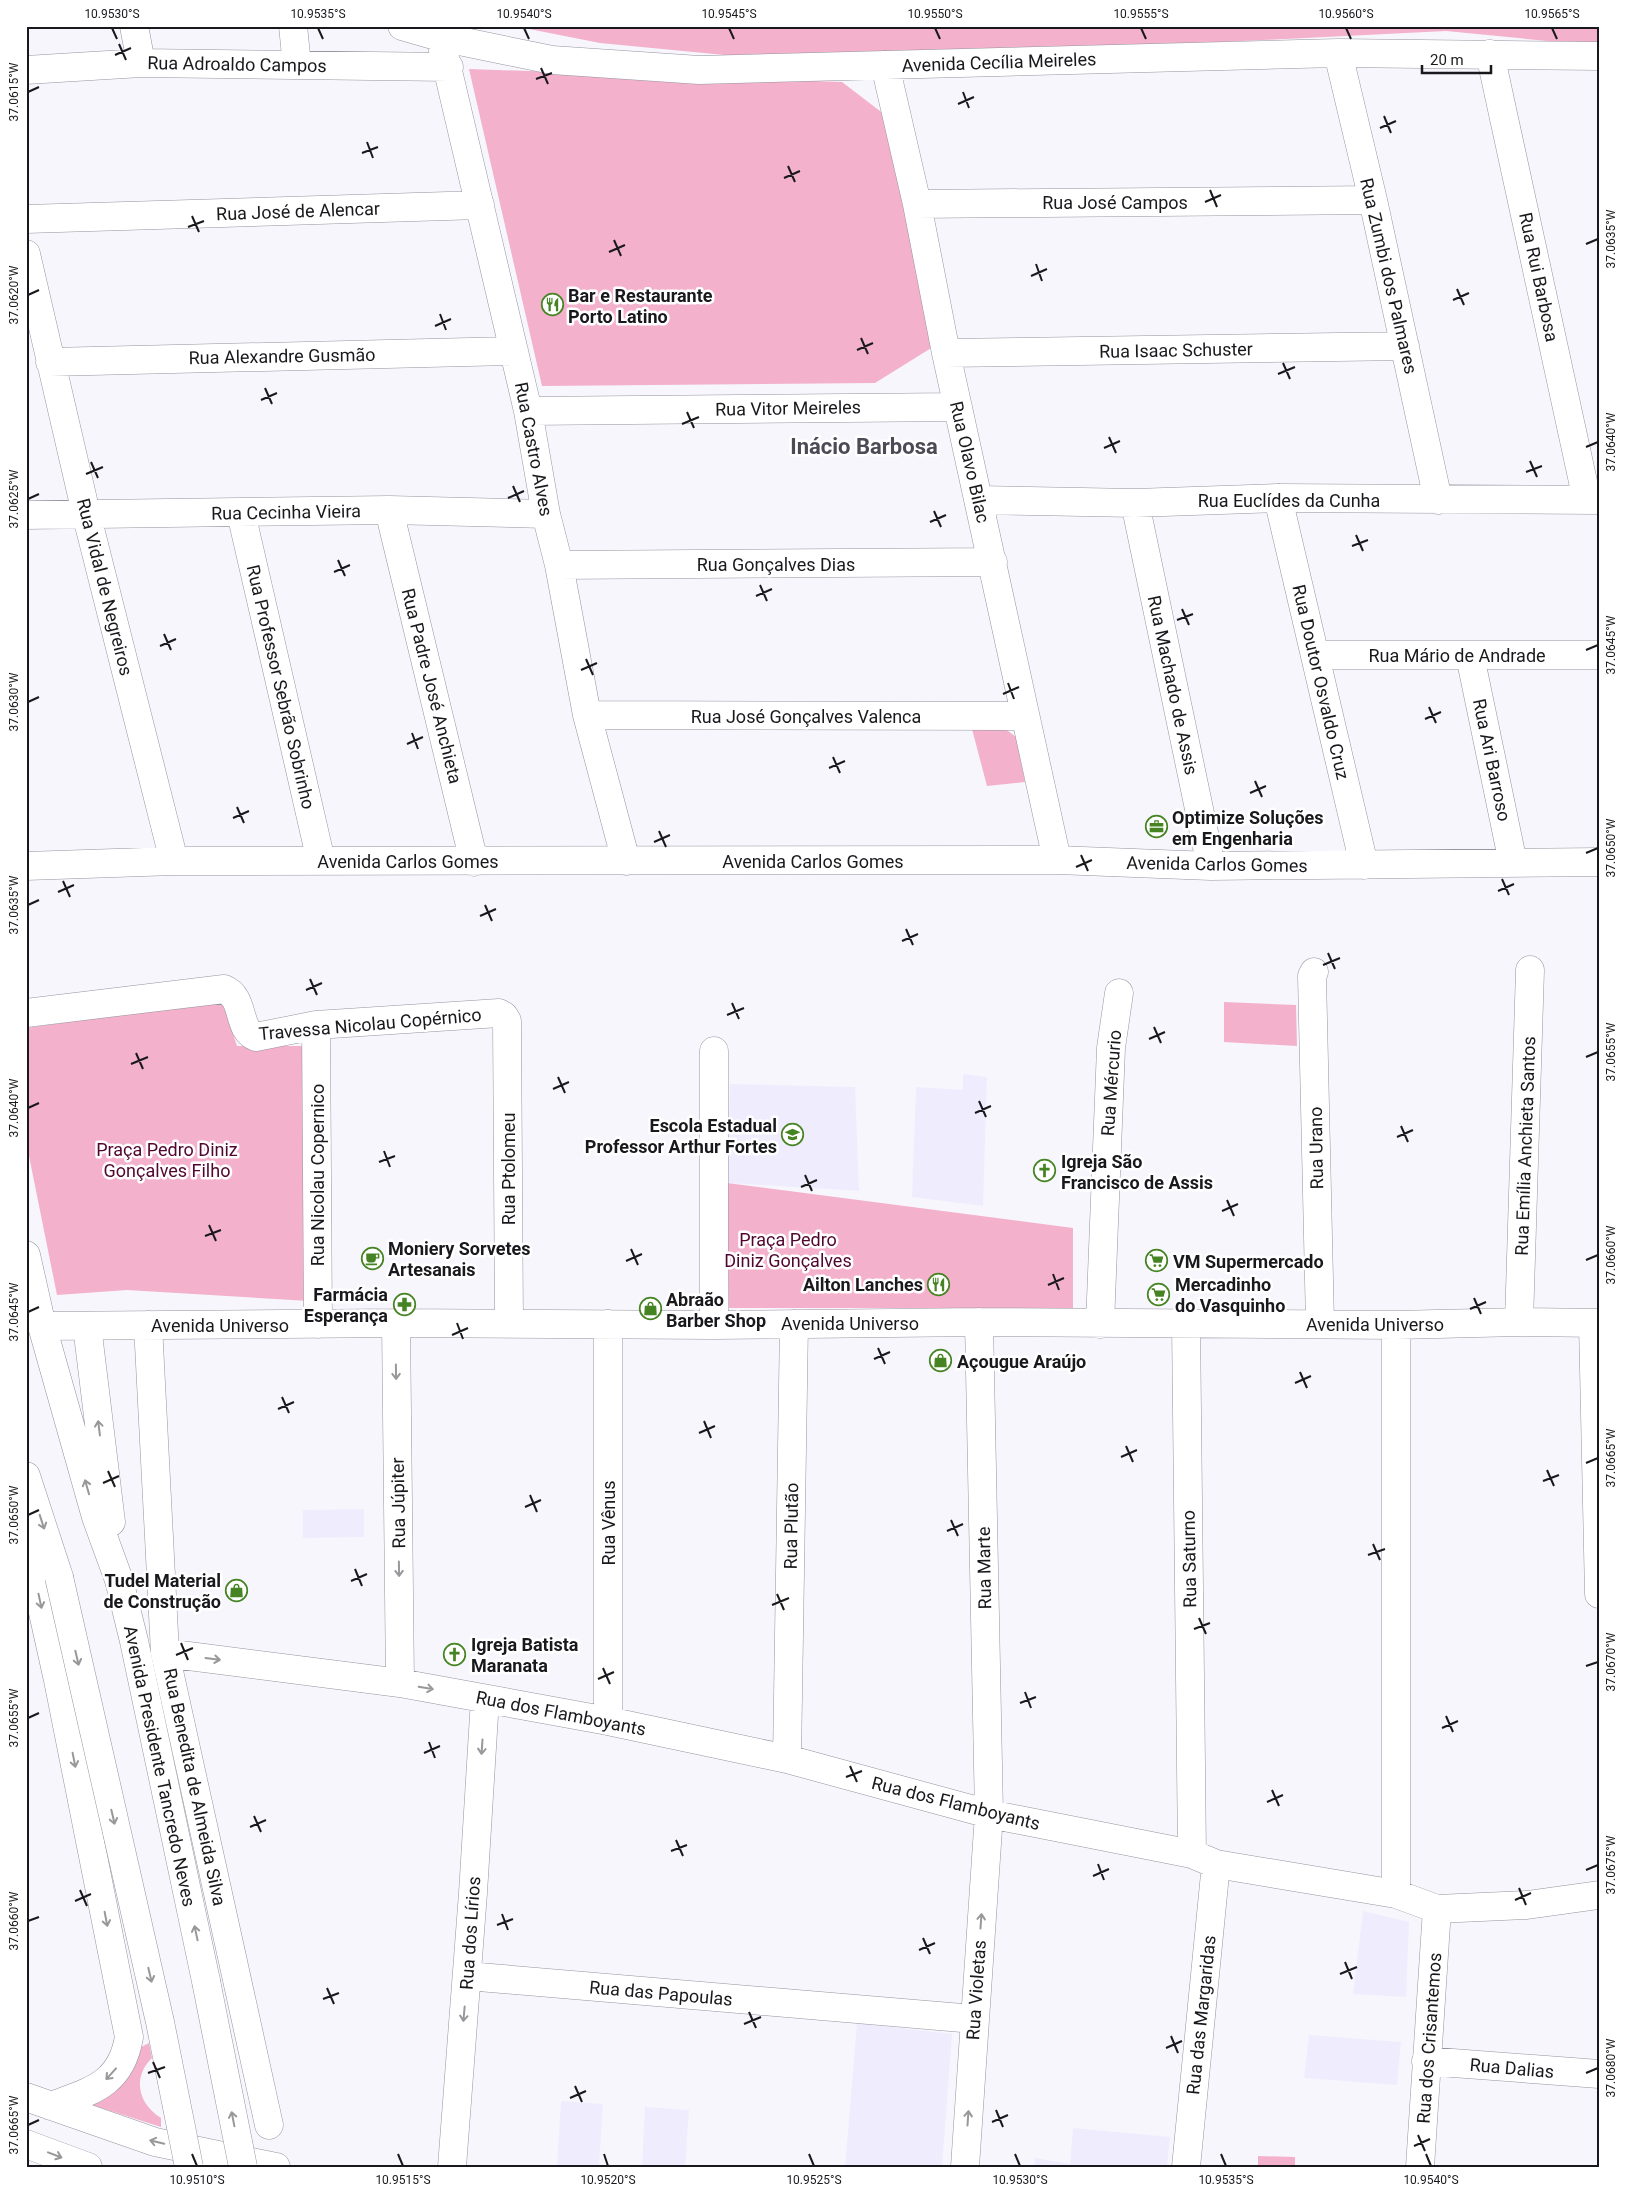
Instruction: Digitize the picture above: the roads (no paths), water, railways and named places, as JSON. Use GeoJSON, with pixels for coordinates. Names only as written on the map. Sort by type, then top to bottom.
{"type":"FeatureCollection","features":[{"type":"Feature","properties":{"kind":"street"},"geometry":{"type":"LineString","coordinates":[[134,26],[141,62]]}},
{"type":"Feature","properties":{"kind":"street"},"geometry":{"type":"LineString","coordinates":[[293,26],[297,65]]}},
{"type":"Feature","properties":{"kind":"street","name":"Avenida Cecília Meireles"},"geometry":{"type":"LineString","coordinates":[[402,26],[440,37],[552,60],[699,70],[1338,53],[1599,56]]}},
{"type":"Feature","properties":{"kind":"street","name":"Rua Castro Alves"},"geometry":{"type":"LineString","coordinates":[[440,37],[528,411],[546,514],[559,565],[587,715],[626,862]]}},
{"type":"Feature","properties":{"kind":"street","name":"Rua Zumbi dos Palmares"},"geometry":{"type":"LineString","coordinates":[[1338,53],[1373,200],[1438,500]]}},
{"type":"Feature","properties":{"kind":"street","name":"Rua Rui Barbosa"},"geometry":{"type":"LineString","coordinates":[[1490,54],[1593,500]]}},
{"type":"Feature","properties":{"kind":"street","name":"Rua Adroaldo Campos"},"geometry":{"type":"LineString","coordinates":[[26,70],[141,62],[448,67]]}},
{"type":"Feature","properties":{"kind":"street","name":"Rua Olavo Bilac"},"geometry":{"type":"LineString","coordinates":[[885,65],[917,204],[946,354],[1057,860]]}},
{"type":"Feature","properties":{"kind":"street","name":"Rua José Campos"},"geometry":{"type":"LineString","coordinates":[[917,204],[1373,200]]}},
{"type":"Feature","properties":{"kind":"street","name":"Rua José de Alencar"},"geometry":{"type":"LineString","coordinates":[[26,219],[480,205]]}},
{"type":"Feature","properties":{"kind":"street","name":"Rua Vidal de Negreiros"},"geometry":{"type":"LineString","coordinates":[[26,254],[86,513],[174,861]]}},
{"type":"Feature","properties":{"kind":"street","name":"Rua Isaac Schuster"},"geometry":{"type":"LineString","coordinates":[[946,354],[1405,346]]}},
{"type":"Feature","properties":{"kind":"street","name":"Rua Alexandre Gusmão"},"geometry":{"type":"LineString","coordinates":[[50,362],[514,351]]}},
{"type":"Feature","properties":{"kind":"street","name":"Rua Vitor Meireles"},"geometry":{"type":"LineString","coordinates":[[528,411],[958,407]]}},
{"type":"Feature","properties":{"kind":"street","name":"Rua Euclídes da Cunha"},"geometry":{"type":"LineString","coordinates":[[979,500],[1134,503],[1278,498],[1593,500]]}},
{"type":"Feature","properties":{"kind":"street","name":"Rua Doutor Osvaldo Cruz"},"geometry":{"type":"LineString","coordinates":[[1278,498],[1364,866]]}},
{"type":"Feature","properties":{"kind":"street","name":"Rua Machado de Assis"},"geometry":{"type":"LineString","coordinates":[[1134,503],[1211,866]]}},
{"type":"Feature","properties":{"kind":"street","name":"Rua Cecinha Vieira"},"geometry":{"type":"LineString","coordinates":[[26,516],[86,513],[241,513],[389,510],[546,514]]}},
{"type":"Feature","properties":{"kind":"street","name":"Rua Padre José Anchieta"},"geometry":{"type":"LineString","coordinates":[[389,510],[474,862]]}},
{"type":"Feature","properties":{"kind":"street","name":"Rua Professor Sebrão Sobrinho"},"geometry":{"type":"LineString","coordinates":[[241,513],[321,861]]}},
{"type":"Feature","properties":{"kind":"street","name":"Rua Gonçalves Dias"},"geometry":{"type":"LineString","coordinates":[[559,565],[993,562]]}},
{"type":"Feature","properties":{"kind":"street","name":"Rua Mário de Andrade"},"geometry":{"type":"LineString","coordinates":[[1315,655],[1599,655]]}},
{"type":"Feature","properties":{"kind":"street","name":"Rua Ari Barroso"},"geometry":{"type":"LineString","coordinates":[[1470,656],[1513,863]]}},
{"type":"Feature","properties":{"kind":"street","name":"Rua José Gonçalves Valenca"},"geometry":{"type":"LineString","coordinates":[[587,715],[1025,716]]}},
{"type":"Feature","properties":{"kind":"street","name":"Avenida Carlos Gomes"},"geometry":{"type":"LineString","coordinates":[[26,866],[174,861],[626,862],[1057,860],[1211,866],[1364,866],[1599,862]]}},
{"type":"Feature","properties":{"kind":"street","name":"Rua Emília Anchieta Santos"},"geometry":{"type":"LineString","coordinates":[[1520,1322],[1530,970]]}},
{"type":"Feature","properties":{"kind":"street","name":"Rua Urano"},"geometry":{"type":"LineString","coordinates":[[1314,972],[1312,976],[1320,1324]]}},
{"type":"Feature","properties":{"kind":"street","name":"Travessa Nicolau Copérnico"},"geometry":{"type":"LineString","coordinates":[[26,1012],[224,988],[236,998],[248,1032],[256,1037],[316,1025],[499,1013],[504,1016]]}},
{"type":"Feature","properties":{"kind":"street","name":"Rua Mércurio"},"geometry":{"type":"LineString","coordinates":[[1100,1324],[1111,1048],[1119,992]]}},
{"type":"Feature","properties":{"kind":"street","name":"Rua Ptolomeu"},"geometry":{"type":"LineString","coordinates":[[504,1016],[507,1021],[509,1323]]}},
{"type":"Feature","properties":{"kind":"street","name":"Rua Nicolau Copernico"},"geometry":{"type":"LineString","coordinates":[[316,1025],[318,1324]]}},
{"type":"Feature","properties":{"kind":"street"},"geometry":{"type":"LineString","coordinates":[[714,1051],[714,1325]]}},
{"type":"Feature","properties":{"kind":"street","name":"Avenida Presidente Tancredo Neves"},"geometry":{"type":"LineString","coordinates":[[26,1255],[42,1326],[96,1517],[118,1580],[134,1641],[206,1981],[243,2167]]}},
{"type":"Feature","properties":{"kind":"street","name":"Avenida Universo"},"geometry":{"type":"LineString","coordinates":[[42,1326],[396,1323],[714,1325],[980,1322],[1396,1325],[1520,1322],[1596,1323]]}},
{"type":"Feature","properties":{"kind":"street","name":"Rua Marte"},"geometry":{"type":"LineString","coordinates":[[980,1322],[989,1814]]}},
{"type":"Feature","properties":{"kind":"street","name":"Rua Júpiter"},"geometry":{"type":"LineString","coordinates":[[396,1323],[400,1683]]}},
{"type":"Feature","properties":{"kind":"street","name":"Rua Saturno"},"geometry":{"type":"LineString","coordinates":[[1186,1323],[1204,1859]]}},
{"type":"Feature","properties":{"kind":"street"},"geometry":{"type":"LineString","coordinates":[[1596,1323],[1599,1594]]}},
{"type":"Feature","properties":{"kind":"street","name":"Rua Vênus"},"geometry":{"type":"LineString","coordinates":[[608,1324],[608,1721]]}},
{"type":"Feature","properties":{"kind":"street","name":"Rua Plutão"},"geometry":{"type":"LineString","coordinates":[[787,1759],[794,1324]]}},
{"type":"Feature","properties":{"kind":"street","name":"Rua Benedita de Almeida Silva"},"geometry":{"type":"LineString","coordinates":[[148,1325],[165,1653],[269,2126]]}},
{"type":"Feature","properties":{"kind":"street"},"geometry":{"type":"LineString","coordinates":[[1396,1325],[1396,1894]]}},
{"type":"Feature","properties":{"kind":"street"},"geometry":{"type":"LineString","coordinates":[[86,1326],[118,1580]]}},
{"type":"Feature","properties":{"kind":"street"},"geometry":{"type":"LineString","coordinates":[[26,1476],[58,1576],[160,2022],[188,2167]]}},
{"type":"Feature","properties":{"kind":"street"},"geometry":{"type":"LineString","coordinates":[[26,1536],[58,1680],[129,2037],[126,2052],[121,2062],[112,2075],[97,2089],[38,2101]]}},
{"type":"Feature","properties":{"kind":"street","name":"Rua dos Flamboyants"},"geometry":{"type":"LineString","coordinates":[[165,1653],[400,1683],[608,1721],[787,1759],[989,1814],[1204,1859],[1396,1894],[1437,1909],[1526,1906],[1599,1895]]}},
{"type":"Feature","properties":{"kind":"street","name":"Rua dos Lírios"},"geometry":{"type":"LineString","coordinates":[[452,2167],[467,1976],[485,1699]]}},
{"type":"Feature","properties":{"kind":"street","name":"Rua Violetas"},"geometry":{"type":"LineString","coordinates":[[965,2167],[989,1814]]}},
{"type":"Feature","properties":{"kind":"street","name":"Rua das Margaridas"},"geometry":{"type":"LineString","coordinates":[[1186,2167],[1204,1859]]}},
{"type":"Feature","properties":{"kind":"street","name":"Rua dos Crisantemos"},"geometry":{"type":"LineString","coordinates":[[1420,2167],[1437,1909]]}},
{"type":"Feature","properties":{"kind":"street","name":"Rua das Papoulas"},"geometry":{"type":"LineString","coordinates":[[467,1976],[974,2019]]}},
{"type":"Feature","properties":{"kind":"street","name":"Rua Dalias"},"geometry":{"type":"LineString","coordinates":[[1426,2061],[1599,2074]]}},
{"type":"Feature","properties":{"kind":"street"},"geometry":{"type":"LineString","coordinates":[[38,2101],[154,2142],[275,2167]]}},
{"type":"Feature","properties":{"kind":"street"},"geometry":{"type":"LineString","coordinates":[[26,2144],[85,2166]]}},
{"type":"Feature","properties":{"kind":"place","name":"Bar e Restaurante Porto Latino"},"geometry":{"type":"Point","coordinates":[552,305]}},
{"type":"Feature","properties":{"kind":"place","name":"Optimize Soluções em Engenharia"},"geometry":{"type":"Point","coordinates":[1156,827]}},
{"type":"Feature","properties":{"kind":"place","name":"Escola Estadual Professor Arthur Fortes"},"geometry":{"type":"Point","coordinates":[793,1135]}},
{"type":"Feature","properties":{"kind":"place","name":"Igreja São Francisco de Assis"},"geometry":{"type":"Point","coordinates":[1045,1171]}},
{"type":"Feature","properties":{"kind":"place","name":"Moniery Sorvetes Artesanais"},"geometry":{"type":"Point","coordinates":[372,1258]}},
{"type":"Feature","properties":{"kind":"place","name":"VM Supermercado"},"geometry":{"type":"Point","coordinates":[1157,1261]}},
{"type":"Feature","properties":{"kind":"place","name":"Ailton Lanches"},"geometry":{"type":"Point","coordinates":[939,1284]}},
{"type":"Feature","properties":{"kind":"place","name":"Mercadinho do Vasquinho"},"geometry":{"type":"Point","coordinates":[1159,1294]}},
{"type":"Feature","properties":{"kind":"place","name":"Farmácia Esperança"},"geometry":{"type":"Point","coordinates":[404,1304]}},
{"type":"Feature","properties":{"kind":"place","name":"Abraão Barber Shop"},"geometry":{"type":"Point","coordinates":[650,1309]}},
{"type":"Feature","properties":{"kind":"place","name":"Açougue Araújo"},"geometry":{"type":"Point","coordinates":[941,1361]}},
{"type":"Feature","properties":{"kind":"place","name":"Tudel Material de Construção"},"geometry":{"type":"Point","coordinates":[237,1590]}},
{"type":"Feature","properties":{"kind":"place","name":"Igreja Batista Maranata"},"geometry":{"type":"Point","coordinates":[455,1654]}},
{"type":"Feature","properties":{"kind":"district","name":"Inácio Barbosa"},"geometry":{"type":"Point","coordinates":[864,446]}},
{"type":"Feature","properties":{"kind":"park label","name":"Praça Pedro Diniz Gonçalves Filho"},"geometry":{"type":"Point","coordinates":[167,1159]}},
{"type":"Feature","properties":{"kind":"park label","name":"Praça Pedro Diniz Gonçalves"},"geometry":{"type":"Point","coordinates":[788,1249]}}]}
